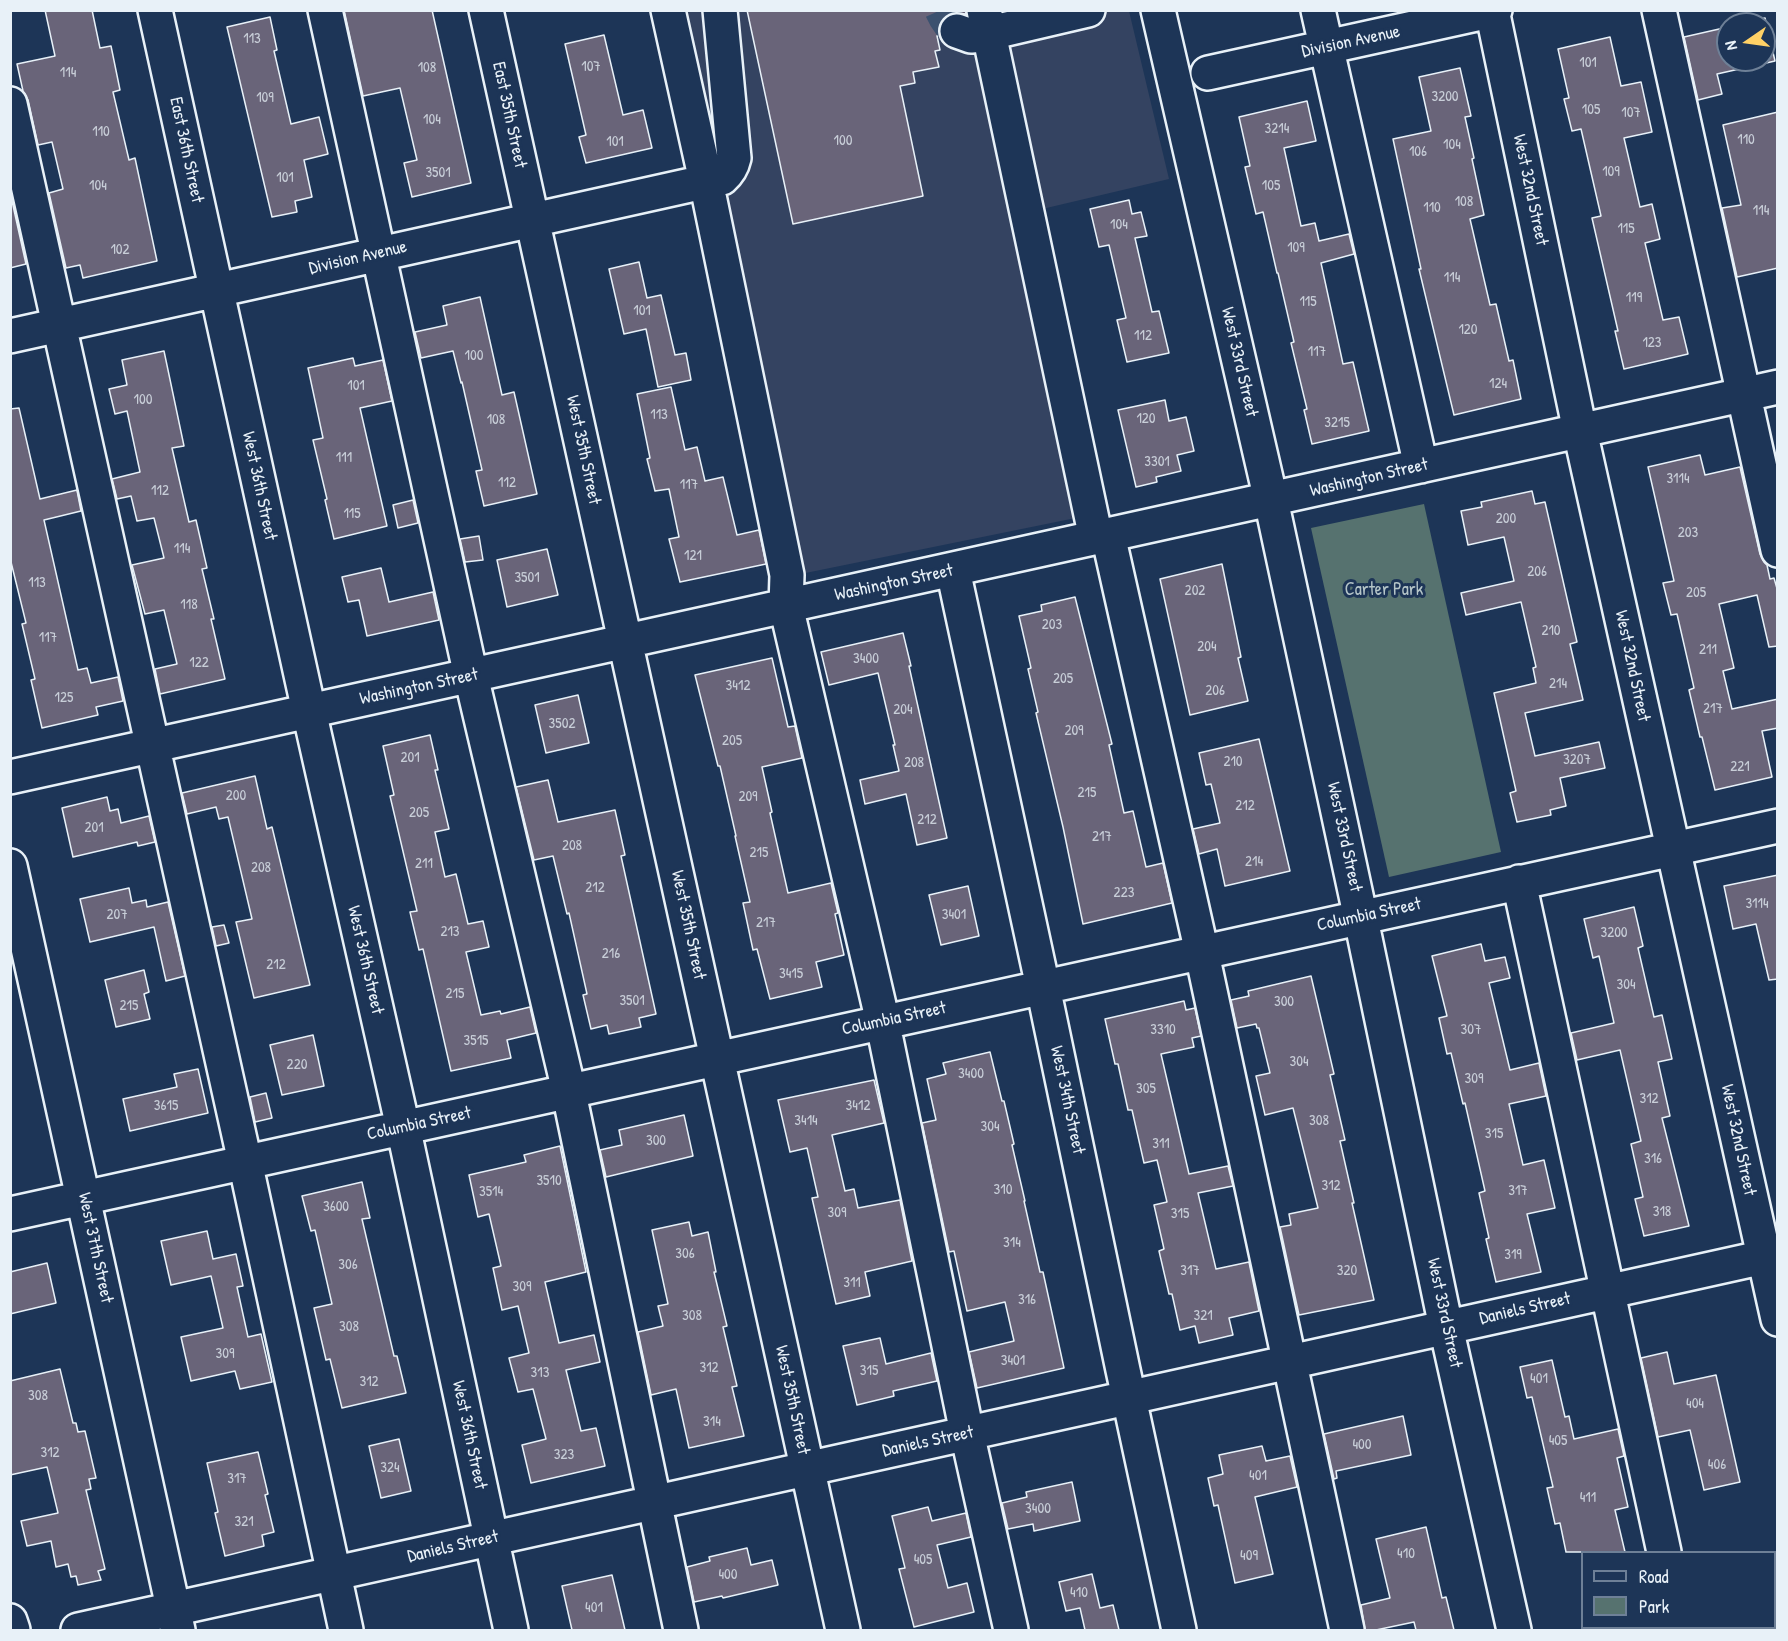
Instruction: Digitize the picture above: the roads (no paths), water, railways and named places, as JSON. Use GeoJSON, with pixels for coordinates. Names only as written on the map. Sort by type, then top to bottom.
{"type":"FeatureCollection","features":[{"type":"Feature","properties":{"kind":"street","name":"East 36th Street"},"geometry":{"type":"LineString","coordinates":[[155,10],[216,290]]}},
{"type":"Feature","properties":{"kind":"street"},"geometry":{"type":"LineString","coordinates":[[325,10],[471,676],[568,1091],[681,1630]]}},
{"type":"Feature","properties":{"kind":"street","name":"East 35th Street"},"geometry":{"type":"LineString","coordinates":[[486,10],[532,220]]}},
{"type":"Feature","properties":{"kind":"street"},"geometry":{"type":"LineString","coordinates":[[668,10],[706,181],[787,575],[786,606],[883,1022],[967,1433],[1011,1630]]}},
{"type":"Feature","properties":{"kind":"street","name":"Division Avenue"},"geometry":{"type":"LineString","coordinates":[[10,336],[722,178],[728,173],[734,158],[720,10]]}},
{"type":"Feature","properties":{"kind":"street"},"geometry":{"type":"LineString","coordinates":[[1088,10],[977,25],[1201,952],[1347,1630]]}},
{"type":"Feature","properties":{"kind":"street","name":"West 33rd Street"},"geometry":{"type":"LineString","coordinates":[[1158,10],[1271,500],[1446,1327],[1514,1630]]}},
{"type":"Feature","properties":{"kind":"street"},"geometry":{"type":"LineString","coordinates":[[1318,10],[1421,466]]}},
{"type":"Feature","properties":{"kind":"street"},"geometry":{"type":"LineString","coordinates":[[1659,10],[1778,550]]}},
{"type":"Feature","properties":{"kind":"street","name":"Division Avenue"},"geometry":{"type":"LineString","coordinates":[[1208,73],[1493,11]]}},
{"type":"Feature","properties":{"kind":"street","name":"West 32nd Street"},"geometry":{"type":"LineString","coordinates":[[1493,11],[1580,431],[1673,849],[1770,1255],[1778,1319]]}},
{"type":"Feature","properties":{"kind":"street"},"geometry":{"type":"LineString","coordinates":[[10,104],[346,1630]]}},
{"type":"Feature","properties":{"kind":"street","name":"West 35th Street"},"geometry":{"type":"LineString","coordinates":[[532,220],[843,1630]]}},
{"type":"Feature","properties":{"kind":"street","name":"West 36th Street"},"geometry":{"type":"LineString","coordinates":[[216,290],[403,1127],[511,1630]]}},
{"type":"Feature","properties":{"kind":"street","name":"Washington Street"},"geometry":{"type":"LineString","coordinates":[[10,777],[1778,387]]}},
{"type":"Feature","properties":{"kind":"street","name":"West 34th Street"},"geometry":{"type":"LineString","coordinates":[[953,570],[1179,1630]]}},
{"type":"Feature","properties":{"kind":"street","name":"Columbia Street"},"geometry":{"type":"LineString","coordinates":[[10,1214],[1778,826]]}},
{"type":"Feature","properties":{"kind":"street","name":"West 37th Street"},"geometry":{"type":"LineString","coordinates":[[10,866],[176,1620]]}},
{"type":"Feature","properties":{"kind":"street"},"geometry":{"type":"LineString","coordinates":[[1519,882],[1664,1551]]}},
{"type":"Feature","properties":{"kind":"street","name":"Daniels Street"},"geometry":{"type":"LineString","coordinates":[[78,1630],[176,1620],[334,1574],[1770,1255]]}},
{"type":"Feature","properties":{"kind":"street"},"geometry":{"type":"LineString","coordinates":[[10,1621],[13,1630]]}},
{"type":"Feature","properties":{"kind":"tunnel"},"geometry":{"type":"LineString","coordinates":[[941,10],[957,31]]}},
{"type":"Feature","properties":{"kind":"park label","name":"Carter Park"},"geometry":{"type":"Point","coordinates":[1384,590]}}]}
